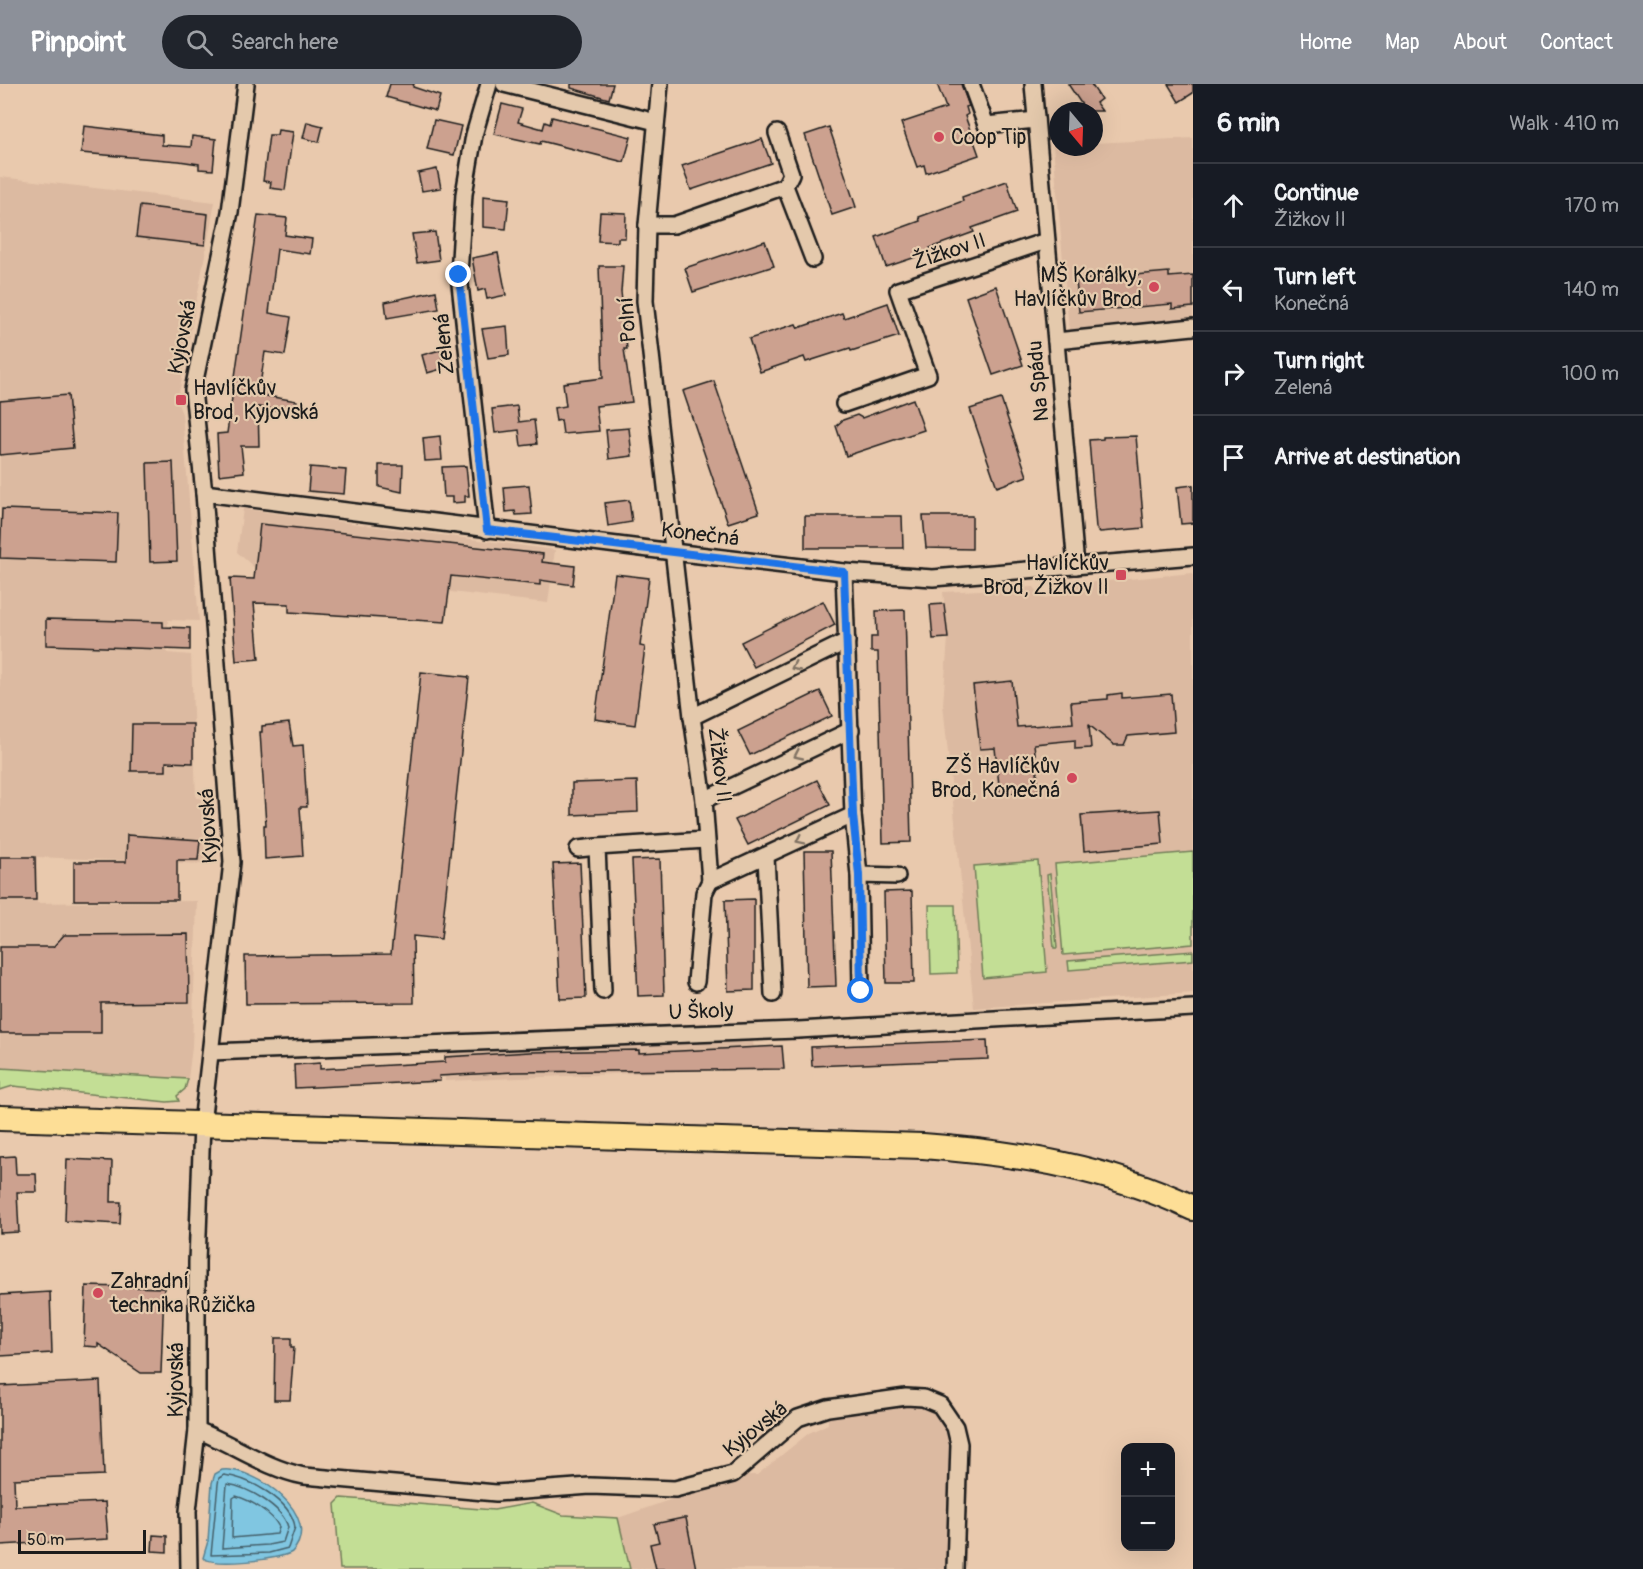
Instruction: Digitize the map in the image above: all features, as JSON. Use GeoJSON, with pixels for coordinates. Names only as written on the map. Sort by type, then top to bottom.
{"type":"FeatureCollection","features":[{"type":"Feature","properties":{"kind":"main road"},"geometry":{"type":"LineString","coordinates":[[0,1118],[911,1146],[973,1150],[1018,1155],[1104,1174],[1193,1208]]}},
{"type":"Feature","properties":{"kind":"street","name":"Kyjovská"},"geometry":{"type":"LineString","coordinates":[[189,1569],[188,1510],[196,1430],[197,1262],[202,1124],[232,862],[194,380],[230,212],[246,84]]}},
{"type":"Feature","properties":{"kind":"street","name":"Zelená"},"geometry":{"type":"LineString","coordinates":[[487,530],[459,275],[464,194],[474,135],[489,84]]}},
{"type":"Feature","properties":{"kind":"street"},"geometry":{"type":"LineString","coordinates":[[504,84],[656,122]]}},
{"type":"Feature","properties":{"kind":"street","name":"Polní"},"geometry":{"type":"LineString","coordinates":[[660,84],[646,225],[646,312],[673,552]]}},
{"type":"Feature","properties":{"kind":"street"},"geometry":{"type":"LineString","coordinates":[[971,84],[986,125],[1036,120]]}},
{"type":"Feature","properties":{"kind":"street","name":"Na Spádu"},"geometry":{"type":"LineString","coordinates":[[1033,84],[1076,566]]}},
{"type":"Feature","properties":{"kind":"street"},"geometry":{"type":"LineString","coordinates":[[646,225],[674,225],[785,186],[791,174],[777,133]]}},
{"type":"Feature","properties":{"kind":"street"},"geometry":{"type":"LineString","coordinates":[[785,186],[813,259]]}},
{"type":"Feature","properties":{"kind":"street","name":"Žižkov II"},"geometry":{"type":"LineString","coordinates":[[844,404],[928,375],[898,290],[1047,242]]}},
{"type":"Feature","properties":{"kind":"street"},"geometry":{"type":"LineString","coordinates":[[1056,341],[1193,327]]}},
{"type":"Feature","properties":{"kind":"street","name":"Konečná"},"geometry":{"type":"LineString","coordinates":[[204,493],[487,530],[844,572],[933,578],[1193,555]]}},
{"type":"Feature","properties":{"kind":"street","name":"Žižkov II"},"geometry":{"type":"LineString","coordinates":[[673,552],[704,800],[710,880],[704,893],[696,982]]}},
{"type":"Feature","properties":{"kind":"street"},"geometry":{"type":"LineString","coordinates":[[844,572],[853,815],[859,875],[861,991]]}},
{"type":"Feature","properties":{"kind":"street"},"geometry":{"type":"LineString","coordinates":[[692,717],[847,641]]}},
{"type":"Feature","properties":{"kind":"street"},"geometry":{"type":"LineString","coordinates":[[704,800],[851,730]]}},
{"type":"Feature","properties":{"kind":"street"},"geometry":{"type":"LineString","coordinates":[[710,880],[765,857],[853,815]]}},
{"type":"Feature","properties":{"kind":"street"},"geometry":{"type":"LineString","coordinates":[[578,849],[706,840]]}},
{"type":"Feature","properties":{"kind":"street"},"geometry":{"type":"LineString","coordinates":[[597,847],[603,991]]}},
{"type":"Feature","properties":{"kind":"street"},"geometry":{"type":"LineString","coordinates":[[765,857],[773,994]]}},
{"type":"Feature","properties":{"kind":"street"},"geometry":{"type":"LineString","coordinates":[[859,875],[897,876]]}},
{"type":"Feature","properties":{"kind":"street","name":"U Školy"},"geometry":{"type":"LineString","coordinates":[[211,1052],[798,1030],[1193,1008]]}},
{"type":"Feature","properties":{"kind":"street","name":"Kyjovská"},"geometry":{"type":"LineString","coordinates":[[196,1430],[225,1441],[278,1471],[304,1476],[496,1493],[580,1486],[675,1489],[733,1474],[787,1427],[805,1416],[828,1408],[906,1397],[923,1398],[940,1405],[947,1413],[955,1427],[959,1444],[955,1569]]}},
{"type":"Feature","properties":{"kind":"shaded area"},"geometry":{"type":"Polygon","coordinates":[[[1193,138],[1193,317],[1069,330],[1054,156],[1103,156],[1103,143],[1193,138]]]}},
{"type":"Feature","properties":{"kind":"shaded area"},"geometry":{"type":"Polygon","coordinates":[[[0,177],[215,202],[176,399],[182,414],[199,621],[168,620],[167,653],[191,655],[196,798],[201,798],[206,864],[37,857],[37,903],[197,901],[192,1047],[188,1079],[0,1068],[0,177]]]}},
{"type":"Feature","properties":{"kind":"shaded area"},"geometry":{"type":"Polygon","coordinates":[[[243,509],[555,550],[548,603],[257,570],[237,552],[243,509]]]}},
{"type":"Feature","properties":{"kind":"shaded area","name":"ZŠ Havlíčkův Brod, Konečná"},"geometry":{"type":"Polygon","coordinates":[[[1193,573],[1193,993],[974,1008],[943,704],[948,638],[943,592],[1034,587],[1043,598],[1056,596],[1064,585],[1193,573]]]}},
{"type":"Feature","properties":{"kind":"shaded area"},"geometry":{"type":"Polygon","coordinates":[[[753,1038],[755,1068],[445,1081],[444,1051],[753,1038]]]}},
{"type":"Feature","properties":{"kind":"shaded area"},"geometry":{"type":"Polygon","coordinates":[[[908,1404],[924,1406],[941,1416],[952,1439],[951,1569],[630,1569],[618,1518],[741,1475],[757,1475],[809,1433],[828,1424],[828,1418],[843,1413],[908,1404]]]}},
{"type":"Feature","properties":{"kind":"green space"},"geometry":{"type":"Polygon","coordinates":[[[1193,852],[1193,944],[1063,955],[1055,864],[1193,852]]]}},
{"type":"Feature","properties":{"kind":"green space"},"geometry":{"type":"Polygon","coordinates":[[[1038,861],[1047,972],[983,978],[974,866],[1038,861]]]}},
{"type":"Feature","properties":{"kind":"green space"},"geometry":{"type":"Polygon","coordinates":[[[1050,874],[1057,948],[1054,948],[1047,875],[1050,874]]]}},
{"type":"Feature","properties":{"kind":"green space"},"geometry":{"type":"Polygon","coordinates":[[[929,905],[955,905],[957,973],[931,974],[929,905]]]}},
{"type":"Feature","properties":{"kind":"green space"},"geometry":{"type":"Polygon","coordinates":[[[1193,951],[1193,960],[1069,970],[1068,961],[1193,951]]]}},
{"type":"Feature","properties":{"kind":"green space"},"geometry":{"type":"Polygon","coordinates":[[[0,1068],[188,1079],[185,1089],[177,1096],[179,1101],[167,1102],[13,1086],[0,1090],[0,1068]]]}},
{"type":"Feature","properties":{"kind":"green space"},"geometry":{"type":"Polygon","coordinates":[[[341,1498],[494,1510],[532,1503],[563,1515],[618,1518],[630,1569],[340,1569],[335,1504],[341,1498]]]}},
{"type":"Feature","properties":{"kind":"water"},"geometry":{"type":"Polygon","coordinates":[[[222,1470],[252,1476],[282,1496],[293,1509],[300,1523],[300,1538],[292,1552],[274,1558],[233,1562],[210,1561],[203,1558],[208,1541],[212,1483],[215,1474],[222,1470]]]}},
{"type":"Feature","properties":{"kind":"building"},"geometry":{"type":"Polygon","coordinates":[[[390,84],[414,84],[413,87],[440,96],[436,111],[386,97],[390,84]]]}},
{"type":"Feature","properties":{"kind":"building"},"geometry":{"type":"Polygon","coordinates":[[[571,84],[613,84],[609,99],[571,88],[571,84]]]}},
{"type":"Feature","properties":{"kind":"building","name":"Coop Tip"},"geometry":{"type":"Polygon","coordinates":[[[937,84],[961,84],[969,106],[966,107],[968,114],[965,116],[979,155],[926,173],[924,165],[917,167],[901,123],[946,108],[937,84]]]}},
{"type":"Feature","properties":{"kind":"building"},"geometry":{"type":"Polygon","coordinates":[[[1068,84],[1091,84],[1101,99],[1097,102],[1080,102],[1068,84]]]}},
{"type":"Feature","properties":{"kind":"building"},"geometry":{"type":"Polygon","coordinates":[[[1168,84],[1193,84],[1193,93],[1179,102],[1168,84]]]}},
{"type":"Feature","properties":{"kind":"building"},"geometry":{"type":"Polygon","coordinates":[[[502,104],[522,109],[518,122],[543,129],[545,122],[550,124],[552,117],[631,137],[624,162],[541,141],[540,144],[494,134],[502,104]]]}},
{"type":"Feature","properties":{"kind":"building"},"geometry":{"type":"Polygon","coordinates":[[[434,120],[461,126],[454,155],[427,149],[434,120]]]}},
{"type":"Feature","properties":{"kind":"building"},"geometry":{"type":"Polygon","coordinates":[[[307,122],[323,126],[319,142],[303,138],[307,122]]]}},
{"type":"Feature","properties":{"kind":"building"},"geometry":{"type":"Polygon","coordinates":[[[84,126],[162,135],[162,145],[191,147],[192,136],[216,139],[213,170],[199,169],[199,164],[179,161],[81,153],[84,126]]]}},
{"type":"Feature","properties":{"kind":"building"},"geometry":{"type":"Polygon","coordinates":[[[829,127],[856,207],[832,215],[805,135],[829,127]]]}},
{"type":"Feature","properties":{"kind":"building"},"geometry":{"type":"Polygon","coordinates":[[[278,130],[293,132],[285,190],[270,188],[271,182],[263,181],[269,135],[277,135],[278,130]]]}},
{"type":"Feature","properties":{"kind":"building"},"geometry":{"type":"Polygon","coordinates":[[[762,139],[771,163],[691,190],[682,166],[762,139]]]}},
{"type":"Feature","properties":{"kind":"building"},"geometry":{"type":"Polygon","coordinates":[[[437,169],[441,188],[422,191],[418,173],[437,169]]]}},
{"type":"Feature","properties":{"kind":"building"},"geometry":{"type":"Polygon","coordinates":[[[1007,181],[1017,212],[972,228],[974,232],[930,248],[931,252],[886,267],[876,237],[920,221],[919,217],[963,201],[962,197],[1007,181]]]}},
{"type":"Feature","properties":{"kind":"building"},"geometry":{"type":"Polygon","coordinates":[[[483,196],[509,199],[506,229],[483,227],[483,196]]]}},
{"type":"Feature","properties":{"kind":"building"},"geometry":{"type":"Polygon","coordinates":[[[140,206],[208,214],[205,245],[136,237],[140,206]]]}},
{"type":"Feature","properties":{"kind":"building"},"geometry":{"type":"Polygon","coordinates":[[[600,212],[626,213],[625,238],[618,238],[618,242],[598,241],[600,212]]]}},
{"type":"Feature","properties":{"kind":"building"},"geometry":{"type":"Polygon","coordinates":[[[258,215],[287,218],[285,235],[312,239],[310,254],[277,249],[269,313],[291,317],[285,355],[265,352],[260,385],[268,385],[267,396],[297,401],[295,413],[258,407],[259,446],[241,446],[244,472],[219,475],[217,434],[227,433],[258,215]]]}},
{"type":"Feature","properties":{"kind":"building"},"geometry":{"type":"Polygon","coordinates":[[[435,232],[439,260],[417,263],[412,234],[435,232]]]}},
{"type":"Feature","properties":{"kind":"building"},"geometry":{"type":"Polygon","coordinates":[[[765,241],[774,266],[693,292],[685,268],[765,241]]]}},
{"type":"Feature","properties":{"kind":"building"},"geometry":{"type":"Polygon","coordinates":[[[498,253],[506,295],[487,299],[485,289],[478,291],[472,258],[498,253]]]}},
{"type":"Feature","properties":{"kind":"building"},"geometry":{"type":"Polygon","coordinates":[[[599,266],[623,266],[621,292],[627,349],[624,349],[632,402],[596,406],[599,431],[563,434],[561,420],[556,421],[554,408],[566,406],[563,383],[603,378],[599,266]]]}},
{"type":"Feature","properties":{"kind":"building"},"geometry":{"type":"Polygon","coordinates":[[[1169,272],[1169,277],[1193,275],[1193,307],[1172,309],[1172,304],[1079,312],[1076,280],[1169,272]]]}},
{"type":"Feature","properties":{"kind":"building"},"geometry":{"type":"Polygon","coordinates":[[[996,286],[1023,365],[993,375],[966,297],[996,286]]]}},
{"type":"Feature","properties":{"kind":"building"},"geometry":{"type":"Polygon","coordinates":[[[436,291],[439,309],[387,318],[385,302],[436,291]]]}},
{"type":"Feature","properties":{"kind":"building"},"geometry":{"type":"Polygon","coordinates":[[[888,303],[899,336],[806,362],[804,357],[760,372],[749,339],[796,324],[798,328],[842,313],[844,318],[888,303]]]}},
{"type":"Feature","properties":{"kind":"building"},"geometry":{"type":"Polygon","coordinates":[[[507,326],[509,355],[488,358],[482,329],[507,326]]]}},
{"type":"Feature","properties":{"kind":"building"},"geometry":{"type":"Polygon","coordinates":[[[440,350],[445,368],[427,373],[422,355],[440,350]]]}},
{"type":"Feature","properties":{"kind":"building"},"geometry":{"type":"Polygon","coordinates":[[[714,381],[759,513],[728,523],[683,391],[714,381]]]}},
{"type":"Feature","properties":{"kind":"building"},"geometry":{"type":"Polygon","coordinates":[[[68,395],[73,448],[0,455],[0,401],[68,395]]]}},
{"type":"Feature","properties":{"kind":"building"},"geometry":{"type":"Polygon","coordinates":[[[913,399],[924,430],[846,456],[836,426],[843,420],[857,415],[862,418],[913,399]]]}},
{"type":"Feature","properties":{"kind":"building"},"geometry":{"type":"Polygon","coordinates":[[[1001,399],[1027,476],[997,487],[970,409],[1001,399]]]}},
{"type":"Feature","properties":{"kind":"building"},"geometry":{"type":"Polygon","coordinates":[[[517,406],[519,422],[534,420],[537,444],[521,446],[519,430],[495,433],[492,409],[517,406]]]}},
{"type":"Feature","properties":{"kind":"building"},"geometry":{"type":"Polygon","coordinates":[[[629,428],[632,456],[609,459],[606,430],[629,428]]]}},
{"type":"Feature","properties":{"kind":"building"},"geometry":{"type":"Polygon","coordinates":[[[440,436],[442,460],[425,461],[423,438],[440,436]]]}},
{"type":"Feature","properties":{"kind":"building"},"geometry":{"type":"Polygon","coordinates":[[[1136,436],[1144,528],[1100,532],[1096,528],[1089,440],[1103,439],[1103,437],[1136,436]]]}},
{"type":"Feature","properties":{"kind":"building"},"geometry":{"type":"Polygon","coordinates":[[[173,462],[177,561],[150,562],[147,463],[173,462]]]}},
{"type":"Feature","properties":{"kind":"building"},"geometry":{"type":"Polygon","coordinates":[[[379,465],[403,465],[402,492],[379,487],[379,465]]]}},
{"type":"Feature","properties":{"kind":"building"},"geometry":{"type":"Polygon","coordinates":[[[466,466],[469,496],[465,496],[465,502],[452,503],[452,497],[444,497],[442,467],[466,466]]]}},
{"type":"Feature","properties":{"kind":"building"},"geometry":{"type":"Polygon","coordinates":[[[310,467],[346,470],[344,494],[308,491],[310,467]]]}},
{"type":"Feature","properties":{"kind":"building"},"geometry":{"type":"Polygon","coordinates":[[[529,485],[532,514],[516,515],[515,511],[506,512],[504,487],[529,485]]]}},
{"type":"Feature","properties":{"kind":"building"},"geometry":{"type":"Polygon","coordinates":[[[1193,485],[1193,523],[1181,524],[1177,487],[1193,485]]]}},
{"type":"Feature","properties":{"kind":"building"},"geometry":{"type":"Polygon","coordinates":[[[629,500],[632,522],[608,526],[605,503],[629,500]]]}},
{"type":"Feature","properties":{"kind":"building"},"geometry":{"type":"Polygon","coordinates":[[[2,509],[118,513],[116,562],[0,558],[2,509]]]}},
{"type":"Feature","properties":{"kind":"building"},"geometry":{"type":"Polygon","coordinates":[[[805,516],[902,516],[903,548],[805,548],[805,516]]]}},
{"type":"Feature","properties":{"kind":"building"},"geometry":{"type":"Polygon","coordinates":[[[923,516],[972,516],[972,549],[926,548],[923,516]]]}},
{"type":"Feature","properties":{"kind":"building"},"geometry":{"type":"Polygon","coordinates":[[[260,524],[543,554],[542,562],[575,566],[573,585],[540,580],[540,585],[451,576],[445,622],[289,612],[289,604],[254,603],[259,659],[236,661],[230,578],[254,579],[260,524]]]}},
{"type":"Feature","properties":{"kind":"building"},"geometry":{"type":"Polygon","coordinates":[[[615,574],[649,578],[640,646],[645,647],[635,725],[595,719],[615,574]]]}},
{"type":"Feature","properties":{"kind":"building"},"geometry":{"type":"Polygon","coordinates":[[[823,601],[835,625],[754,667],[741,642],[823,601]]]}},
{"type":"Feature","properties":{"kind":"building"},"geometry":{"type":"Polygon","coordinates":[[[944,604],[948,638],[933,639],[930,605],[944,604]]]}},
{"type":"Feature","properties":{"kind":"building"},"geometry":{"type":"Polygon","coordinates":[[[905,610],[911,842],[883,843],[878,652],[871,652],[871,637],[877,637],[876,611],[905,610]]]}},
{"type":"Feature","properties":{"kind":"building"},"geometry":{"type":"Polygon","coordinates":[[[46,619],[163,622],[163,627],[190,628],[190,650],[46,645],[46,619]]]}},
{"type":"Feature","properties":{"kind":"building"},"geometry":{"type":"Polygon","coordinates":[[[421,672],[469,677],[441,939],[413,936],[414,1003],[246,1004],[245,956],[391,954],[421,672]]]}},
{"type":"Feature","properties":{"kind":"building"},"geometry":{"type":"Polygon","coordinates":[[[1012,681],[1017,727],[1073,723],[1071,702],[1108,699],[1108,695],[1122,693],[1122,698],[1171,694],[1174,732],[1128,736],[1124,745],[1114,745],[1089,725],[1091,748],[1075,749],[1075,740],[1034,744],[1039,790],[1000,794],[995,748],[980,749],[973,685],[1012,681]]]}},
{"type":"Feature","properties":{"kind":"building"},"geometry":{"type":"Polygon","coordinates":[[[820,691],[832,716],[750,755],[738,731],[820,691]]]}},
{"type":"Feature","properties":{"kind":"building"},"geometry":{"type":"Polygon","coordinates":[[[289,723],[293,746],[303,745],[307,807],[300,807],[303,856],[265,859],[264,825],[266,825],[260,732],[262,732],[262,726],[289,723]]]}},
{"type":"Feature","properties":{"kind":"building"},"geometry":{"type":"Polygon","coordinates":[[[132,724],[193,724],[193,763],[166,762],[166,771],[131,771],[132,724]]]}},
{"type":"Feature","properties":{"kind":"building"},"geometry":{"type":"Polygon","coordinates":[[[817,780],[830,805],[748,845],[735,820],[817,780]]]}},
{"type":"Feature","properties":{"kind":"building"},"geometry":{"type":"Polygon","coordinates":[[[637,781],[638,812],[572,815],[572,783],[637,781]]]}},
{"type":"Feature","properties":{"kind":"building"},"geometry":{"type":"Polygon","coordinates":[[[1160,810],[1163,844],[1084,851],[1081,815],[1160,810]]]}},
{"type":"Feature","properties":{"kind":"building"},"geometry":{"type":"Polygon","coordinates":[[[127,835],[200,840],[198,860],[177,860],[177,900],[74,900],[74,862],[126,862],[127,835]]]}},
{"type":"Feature","properties":{"kind":"building"},"geometry":{"type":"Polygon","coordinates":[[[804,851],[831,851],[836,986],[807,987],[804,851]]]}},
{"type":"Feature","properties":{"kind":"building"},"geometry":{"type":"Polygon","coordinates":[[[0,857],[35,857],[36,900],[0,900],[0,857]]]}},
{"type":"Feature","properties":{"kind":"building"},"geometry":{"type":"Polygon","coordinates":[[[660,859],[664,995],[638,996],[632,860],[660,859]]]}},
{"type":"Feature","properties":{"kind":"building"},"geometry":{"type":"Polygon","coordinates":[[[580,863],[586,998],[560,999],[553,864],[580,863]]]}},
{"type":"Feature","properties":{"kind":"building"},"geometry":{"type":"Polygon","coordinates":[[[912,891],[914,983],[886,983],[884,892],[912,891]]]}},
{"type":"Feature","properties":{"kind":"building"},"geometry":{"type":"Polygon","coordinates":[[[754,899],[754,990],[728,991],[725,900],[754,899]]]}},
{"type":"Feature","properties":{"kind":"building"},"geometry":{"type":"Polygon","coordinates":[[[188,934],[189,1002],[101,1003],[101,1033],[0,1033],[0,947],[53,947],[64,935],[188,934]]]}},
{"type":"Feature","properties":{"kind":"building"},"geometry":{"type":"Polygon","coordinates":[[[987,1040],[988,1059],[812,1066],[811,1047],[987,1040]]]}},
{"type":"Feature","properties":{"kind":"building"},"geometry":{"type":"Polygon","coordinates":[[[782,1046],[784,1069],[514,1072],[439,1076],[440,1081],[295,1088],[294,1065],[320,1063],[320,1069],[445,1062],[445,1057],[530,1052],[639,1050],[639,1053],[782,1046]]]}},
{"type":"Feature","properties":{"kind":"building"},"geometry":{"type":"Polygon","coordinates":[[[15,1156],[16,1174],[36,1174],[37,1192],[17,1192],[19,1232],[0,1233],[0,1157],[15,1156]]]}},
{"type":"Feature","properties":{"kind":"building"},"geometry":{"type":"Polygon","coordinates":[[[67,1159],[112,1161],[111,1202],[121,1202],[120,1224],[65,1221],[67,1159]]]}},
{"type":"Feature","properties":{"kind":"building"},"geometry":{"type":"Polygon","coordinates":[[[86,1286],[164,1288],[161,1373],[141,1373],[98,1344],[98,1347],[84,1346],[86,1286]]]}},
{"type":"Feature","properties":{"kind":"building"},"geometry":{"type":"Polygon","coordinates":[[[50,1292],[52,1353],[0,1356],[0,1295],[50,1292]]]}},
{"type":"Feature","properties":{"kind":"building"},"geometry":{"type":"Polygon","coordinates":[[[275,1338],[291,1338],[291,1347],[294,1347],[290,1400],[274,1400],[275,1338]]]}},
{"type":"Feature","properties":{"kind":"building"},"geometry":{"type":"Polygon","coordinates":[[[100,1381],[104,1475],[14,1479],[15,1506],[105,1502],[108,1539],[0,1545],[0,1386],[100,1381]]]}},
{"type":"Feature","properties":{"kind":"building"},"geometry":{"type":"Polygon","coordinates":[[[686,1518],[696,1569],[656,1569],[650,1544],[659,1542],[654,1524],[686,1518]]]}},
{"type":"Feature","properties":{"kind":"building"},"geometry":{"type":"Polygon","coordinates":[[[153,1535],[167,1536],[167,1552],[152,1551],[153,1535]]]}},
{"type":"Feature","properties":{"kind":"place","name":"Coop Tip"},"geometry":{"type":"Point","coordinates":[939,137]}},
{"type":"Feature","properties":{"kind":"place","name":"MŠ Korálky, Havlíčkův Brod"},"geometry":{"type":"Point","coordinates":[1154,287]}},
{"type":"Feature","properties":{"kind":"place","name":"Havlíčkův Brod, Kyjovská"},"geometry":{"type":"Point","coordinates":[181,400]}},
{"type":"Feature","properties":{"kind":"place","name":"Havlíčkův Brod, Žižkov II"},"geometry":{"type":"Point","coordinates":[1121,575]}},
{"type":"Feature","properties":{"kind":"place","name":"ZŠ Havlíčkův Brod, Konečná"},"geometry":{"type":"Point","coordinates":[1072,778]}},
{"type":"Feature","properties":{"kind":"place","name":"Zahradní technika Růžička"},"geometry":{"type":"Point","coordinates":[98,1293]}},
{"type":"Feature","properties":{"kind":"route"},"geometry":{"type":"LineString","coordinates":[[459,275],[487,530],[844,572],[853,815],[859,875],[861,991]]}}]}
